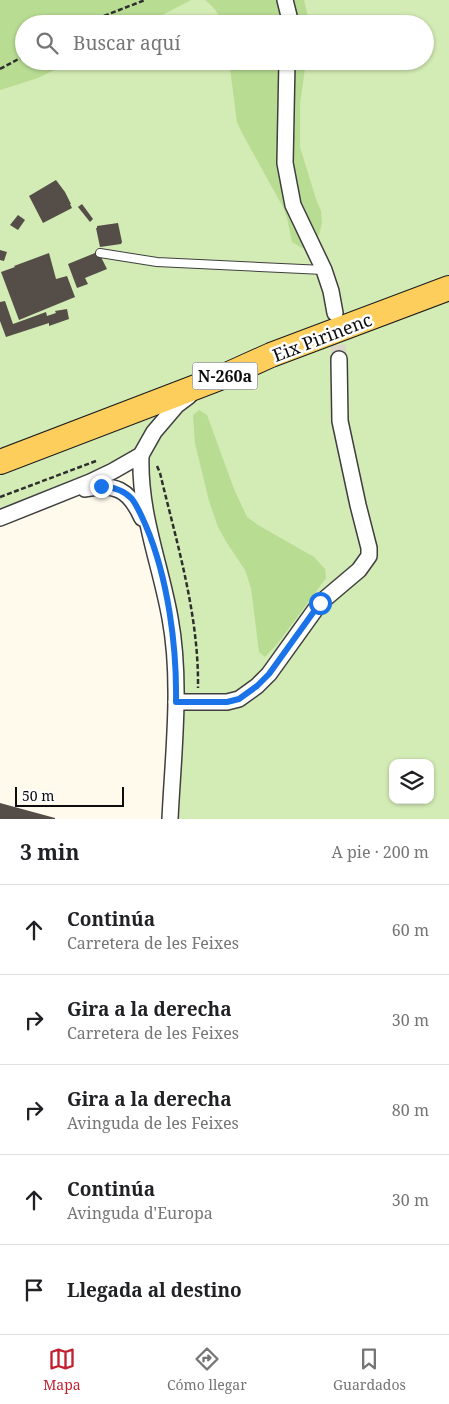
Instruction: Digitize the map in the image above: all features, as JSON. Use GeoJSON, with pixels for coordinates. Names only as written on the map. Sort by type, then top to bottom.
{"type":"FeatureCollection","features":[{"type":"Feature","properties":{"kind":"main road","name":"Eix Pirinenc"},"geometry":{"type":"LineString","coordinates":[[0,462],[449,288]]}},
{"type":"Feature","properties":{"kind":"street"},"geometry":{"type":"LineString","coordinates":[[285,0],[289,15]]}},
{"type":"Feature","properties":{"kind":"street"},"geometry":{"type":"LineString","coordinates":[[288,70],[285,163],[293,205],[324,270],[336,313]]}},
{"type":"Feature","properties":{"kind":"street"},"geometry":{"type":"LineString","coordinates":[[176,702],[227,702],[239,699],[257,686],[269,674],[320,603],[359,570],[369,556],[369,548],[340,421],[339,359]]}},
{"type":"Feature","properties":{"kind":"street"},"geometry":{"type":"LineString","coordinates":[[170,819],[176,680],[170,619],[162,575],[150,535],[142,496],[141,455],[154,432],[177,405],[185,398],[222,377]]}},
{"type":"Feature","properties":{"kind":"street"},"geometry":{"type":"LineString","coordinates":[[0,518],[113,471],[141,455]]}},
{"type":"Feature","properties":{"kind":"street"},"geometry":{"type":"LineString","coordinates":[[53,497],[101,486],[112,487],[123,492],[131,499],[138,508],[150,535]]}},
{"type":"Feature","properties":{"kind":"lane"},"geometry":{"type":"LineString","coordinates":[[100,253],[158,262],[324,270]]}},
{"type":"Feature","properties":{"kind":"path"},"geometry":{"type":"LineString","coordinates":[[106,15],[145,0]]}},
{"type":"Feature","properties":{"kind":"path"},"geometry":{"type":"LineString","coordinates":[[0,69],[15,61]]}},
{"type":"Feature","properties":{"kind":"green space"},"geometry":{"type":"Polygon","coordinates":[[[0,0],[449,0],[449,819],[179,819],[182,714],[187,708],[183,695],[178,615],[152,515],[141,454],[0,508],[0,0]]]}},
{"type":"Feature","properties":{"kind":"green space"},"geometry":{"type":"Polygon","coordinates":[[[0,0],[191,0],[162,15],[15,15],[15,70],[54,70],[38,78],[0,90],[0,0]]]}},
{"type":"Feature","properties":{"kind":"green space"},"geometry":{"type":"Polygon","coordinates":[[[205,0],[304,0],[308,15],[218,15],[205,0]]]}},
{"type":"Feature","properties":{"kind":"green space"},"geometry":{"type":"Polygon","coordinates":[[[230,70],[305,70],[300,104],[300,147],[321,211],[322,223],[314,245],[302,248],[292,242],[283,207],[237,122],[230,70]]]}},
{"type":"Feature","properties":{"kind":"green space"},"geometry":{"type":"Polygon","coordinates":[[[199,410],[207,415],[234,489],[247,517],[314,557],[325,569],[326,578],[278,643],[265,657],[259,652],[251,588],[245,570],[218,527],[209,501],[195,443],[193,415],[199,410]]]}},
{"type":"Feature","properties":{"kind":"building"},"geometry":{"type":"Polygon","coordinates":[[[56,180],[65,192],[72,208],[43,223],[29,196],[56,180]]]}},
{"type":"Feature","properties":{"kind":"building"},"geometry":{"type":"Polygon","coordinates":[[[82,204],[93,219],[90,222],[78,207],[82,204]]]}},
{"type":"Feature","properties":{"kind":"building"},"geometry":{"type":"Polygon","coordinates":[[[18,215],[25,220],[18,230],[10,225],[18,215]]]}},
{"type":"Feature","properties":{"kind":"building"},"geometry":{"type":"Polygon","coordinates":[[[118,223],[121,244],[100,247],[97,226],[118,223]]]}},
{"type":"Feature","properties":{"kind":"building"},"geometry":{"type":"Polygon","coordinates":[[[0,250],[7,252],[4,261],[0,260],[0,250]]]}},
{"type":"Feature","properties":{"kind":"building"},"geometry":{"type":"Polygon","coordinates":[[[49,253],[56,279],[67,276],[75,297],[19,320],[1,272],[49,253]]]}},
{"type":"Feature","properties":{"kind":"building"},"geometry":{"type":"Polygon","coordinates":[[[99,253],[107,269],[85,278],[88,284],[77,288],[68,264],[99,253]]]}},
{"type":"Feature","properties":{"kind":"building"},"geometry":{"type":"Polygon","coordinates":[[[5,301],[13,324],[46,312],[47,316],[56,313],[55,311],[67,309],[69,319],[49,326],[49,323],[6,337],[0,321],[0,302],[5,301]]]}},
{"type":"Feature","properties":{"kind":"building"},"geometry":{"type":"Polygon","coordinates":[[[0,803],[55,818],[55,819],[0,819],[0,803]]]}},
{"type":"Feature","properties":{"kind":"tunnel"},"geometry":{"type":"LineString","coordinates":[[336,322],[339,359]]}},
{"type":"Feature","properties":{"kind":"route"},"geometry":{"type":"LineString","coordinates":[[101,486],[112,487],[123,492],[131,499],[138,508],[150,535],[163,582],[170,619],[176,680],[176,702],[227,702],[239,699],[257,686],[269,674],[320,603]]}}]}
